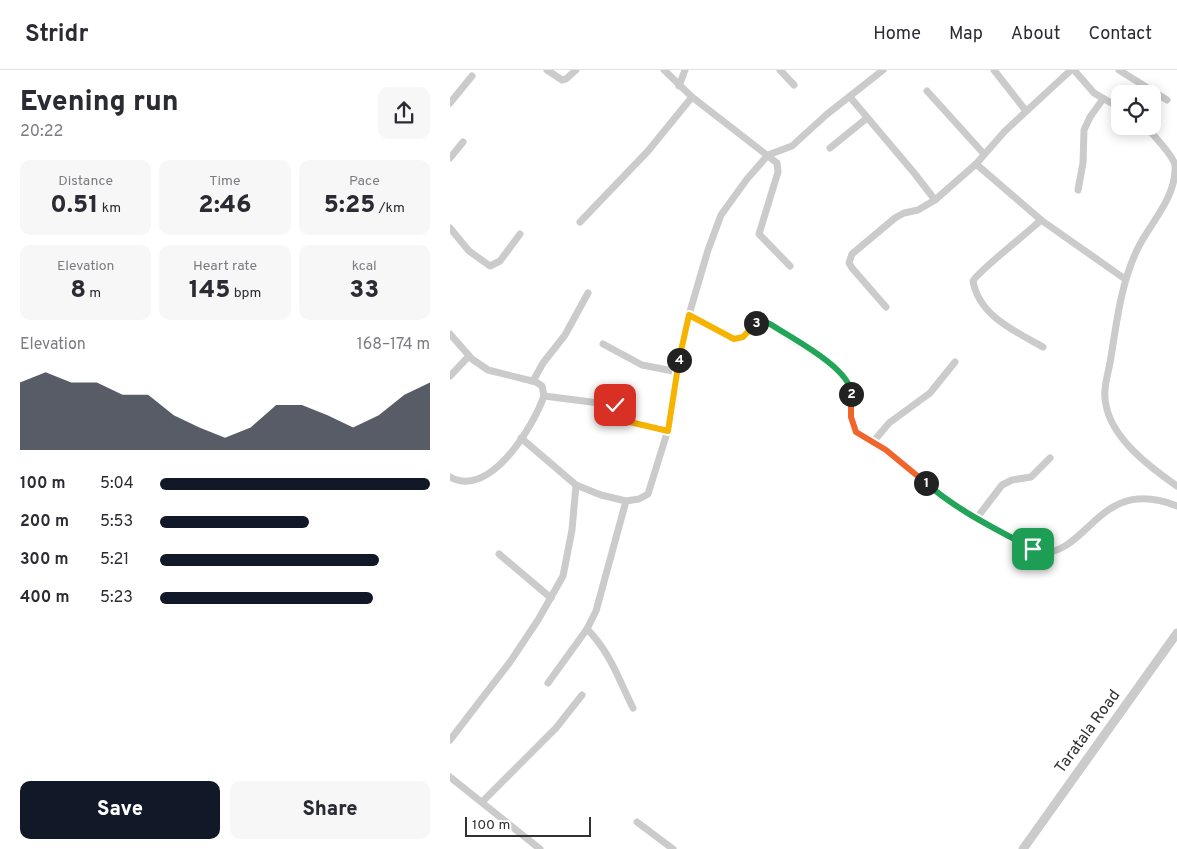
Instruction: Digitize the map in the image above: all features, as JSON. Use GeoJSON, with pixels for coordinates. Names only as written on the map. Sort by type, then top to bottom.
{"type":"FeatureCollection","features":[{"type":"Feature","properties":{"kind":"street"},"geometry":{"type":"LineString","coordinates":[[546,70],[562,80],[566,79],[576,70]]}},
{"type":"Feature","properties":{"kind":"street"},"geometry":{"type":"LineString","coordinates":[[664,70],[692,97],[768,155],[779,167],[759,234],[790,266]]}},
{"type":"Feature","properties":{"kind":"street"},"geometry":{"type":"LineString","coordinates":[[679,86],[685,70]]}},
{"type":"Feature","properties":{"kind":"street"},"geometry":{"type":"LineString","coordinates":[[780,70],[794,85]]}},
{"type":"Feature","properties":{"kind":"street"},"geometry":{"type":"LineString","coordinates":[[521,438],[576,485],[601,496],[626,501],[639,499],[648,494],[668,431],[689,315],[715,226],[730,201],[768,155],[792,146],[883,70]]}},
{"type":"Feature","properties":{"kind":"street"},"geometry":{"type":"LineString","coordinates":[[994,70],[1026,111]]}},
{"type":"Feature","properties":{"kind":"street"},"geometry":{"type":"LineString","coordinates":[[886,307],[852,268],[849,259],[895,218],[904,213],[918,210],[935,200],[976,164],[1026,111],[1073,70],[1094,93],[1111,103]]}},
{"type":"Feature","properties":{"kind":"street"},"geometry":{"type":"LineString","coordinates":[[1119,70],[1167,100]]}},
{"type":"Feature","properties":{"kind":"street"},"geometry":{"type":"LineString","coordinates":[[450,103],[472,76]]}},
{"type":"Feature","properties":{"kind":"street"},"geometry":{"type":"LineString","coordinates":[[927,91],[984,154]]}},
{"type":"Feature","properties":{"kind":"street"},"geometry":{"type":"LineString","coordinates":[[580,222],[648,151],[692,97]]}},
{"type":"Feature","properties":{"kind":"street"},"geometry":{"type":"LineString","coordinates":[[850,97],[935,200]]}},
{"type":"Feature","properties":{"kind":"street"},"geometry":{"type":"LineString","coordinates":[[1078,190],[1083,163],[1084,130],[1090,117],[1103,99]]}},
{"type":"Feature","properties":{"kind":"street"},"geometry":{"type":"LineString","coordinates":[[830,148],[867,118]]}},
{"type":"Feature","properties":{"kind":"street"},"geometry":{"type":"LineString","coordinates":[[1155,135],[1175,165],[1173,184],[1166,208],[1138,249],[1125,279],[1106,379],[1105,405],[1113,424],[1135,453],[1177,486]]}},
{"type":"Feature","properties":{"kind":"street"},"geometry":{"type":"LineString","coordinates":[[450,158],[463,142]]}},
{"type":"Feature","properties":{"kind":"street"},"geometry":{"type":"LineString","coordinates":[[976,164],[1041,220],[1125,279]]}},
{"type":"Feature","properties":{"kind":"street"},"geometry":{"type":"LineString","coordinates":[[1041,220],[1006,252],[978,272],[973,281],[982,306],[1005,324],[1043,348]]}},
{"type":"Feature","properties":{"kind":"street"},"geometry":{"type":"LineString","coordinates":[[450,228],[469,251],[490,266],[500,261],[520,234]]}},
{"type":"Feature","properties":{"kind":"street"},"geometry":{"type":"LineString","coordinates":[[533,381],[542,363],[565,335],[588,293]]}},
{"type":"Feature","properties":{"kind":"street"},"geometry":{"type":"LineString","coordinates":[[689,315],[734,339],[743,337],[756,323],[766,322],[822,358],[847,380],[851,388],[853,427],[856,432],[906,466],[944,499],[976,519],[1040,553],[1047,553],[1063,547],[1107,511],[1132,499],[1146,498],[1177,506]]}},
{"type":"Feature","properties":{"kind":"street"},"geometry":{"type":"LineString","coordinates":[[450,334],[469,356],[493,372],[533,381],[542,386],[544,396],[510,455],[486,475],[466,482],[460,482],[450,477]]}},
{"type":"Feature","properties":{"kind":"street"},"geometry":{"type":"LineString","coordinates":[[603,344],[637,363],[678,372]]}},
{"type":"Feature","properties":{"kind":"street"},"geometry":{"type":"LineString","coordinates":[[450,376],[469,356]]}},
{"type":"Feature","properties":{"kind":"street"},"geometry":{"type":"LineString","coordinates":[[873,442],[895,418],[930,393],[955,362]]}},
{"type":"Feature","properties":{"kind":"street"},"geometry":{"type":"LineString","coordinates":[[544,396],[615,405],[614,416],[617,419],[668,431]]}},
{"type":"Feature","properties":{"kind":"street"},"geometry":{"type":"LineString","coordinates":[[976,519],[1002,484],[1012,480],[1032,478],[1050,458]]}},
{"type":"Feature","properties":{"kind":"street"},"geometry":{"type":"LineString","coordinates":[[450,740],[495,684],[551,598],[563,576],[568,556],[576,485]]}},
{"type":"Feature","properties":{"kind":"street"},"geometry":{"type":"LineString","coordinates":[[548,683],[587,630],[596,611],[626,501]]}},
{"type":"Feature","properties":{"kind":"street"},"geometry":{"type":"LineString","coordinates":[[500,554],[551,598]]}},
{"type":"Feature","properties":{"kind":"street"},"geometry":{"type":"LineString","coordinates":[[587,630],[601,643],[633,708]]}},
{"type":"Feature","properties":{"kind":"street","name":"Taratala Road"},"geometry":{"type":"LineString","coordinates":[[1022,849],[1177,632]]}},
{"type":"Feature","properties":{"kind":"street"},"geometry":{"type":"LineString","coordinates":[[482,802],[556,728],[582,695]]}},
{"type":"Feature","properties":{"kind":"street"},"geometry":{"type":"LineString","coordinates":[[450,776],[540,849]]}},
{"type":"Feature","properties":{"kind":"street"},"geometry":{"type":"LineString","coordinates":[[637,822],[673,849]]}},
{"type":"Feature","properties":{"kind":"street"},"geometry":{"type":"LineString","coordinates":[[657,848],[663,843]]}},
{"type":"Feature","properties":{"kind":"route"},"geometry":{"type":"LineString","coordinates":[[615,405],[614,416],[617,419],[668,431],[679,361],[689,315],[734,339],[743,337],[756,323],[766,322],[822,358],[847,380],[851,388],[851,417],[856,432],[886,450],[944,499],[1033,549]]}}]}
